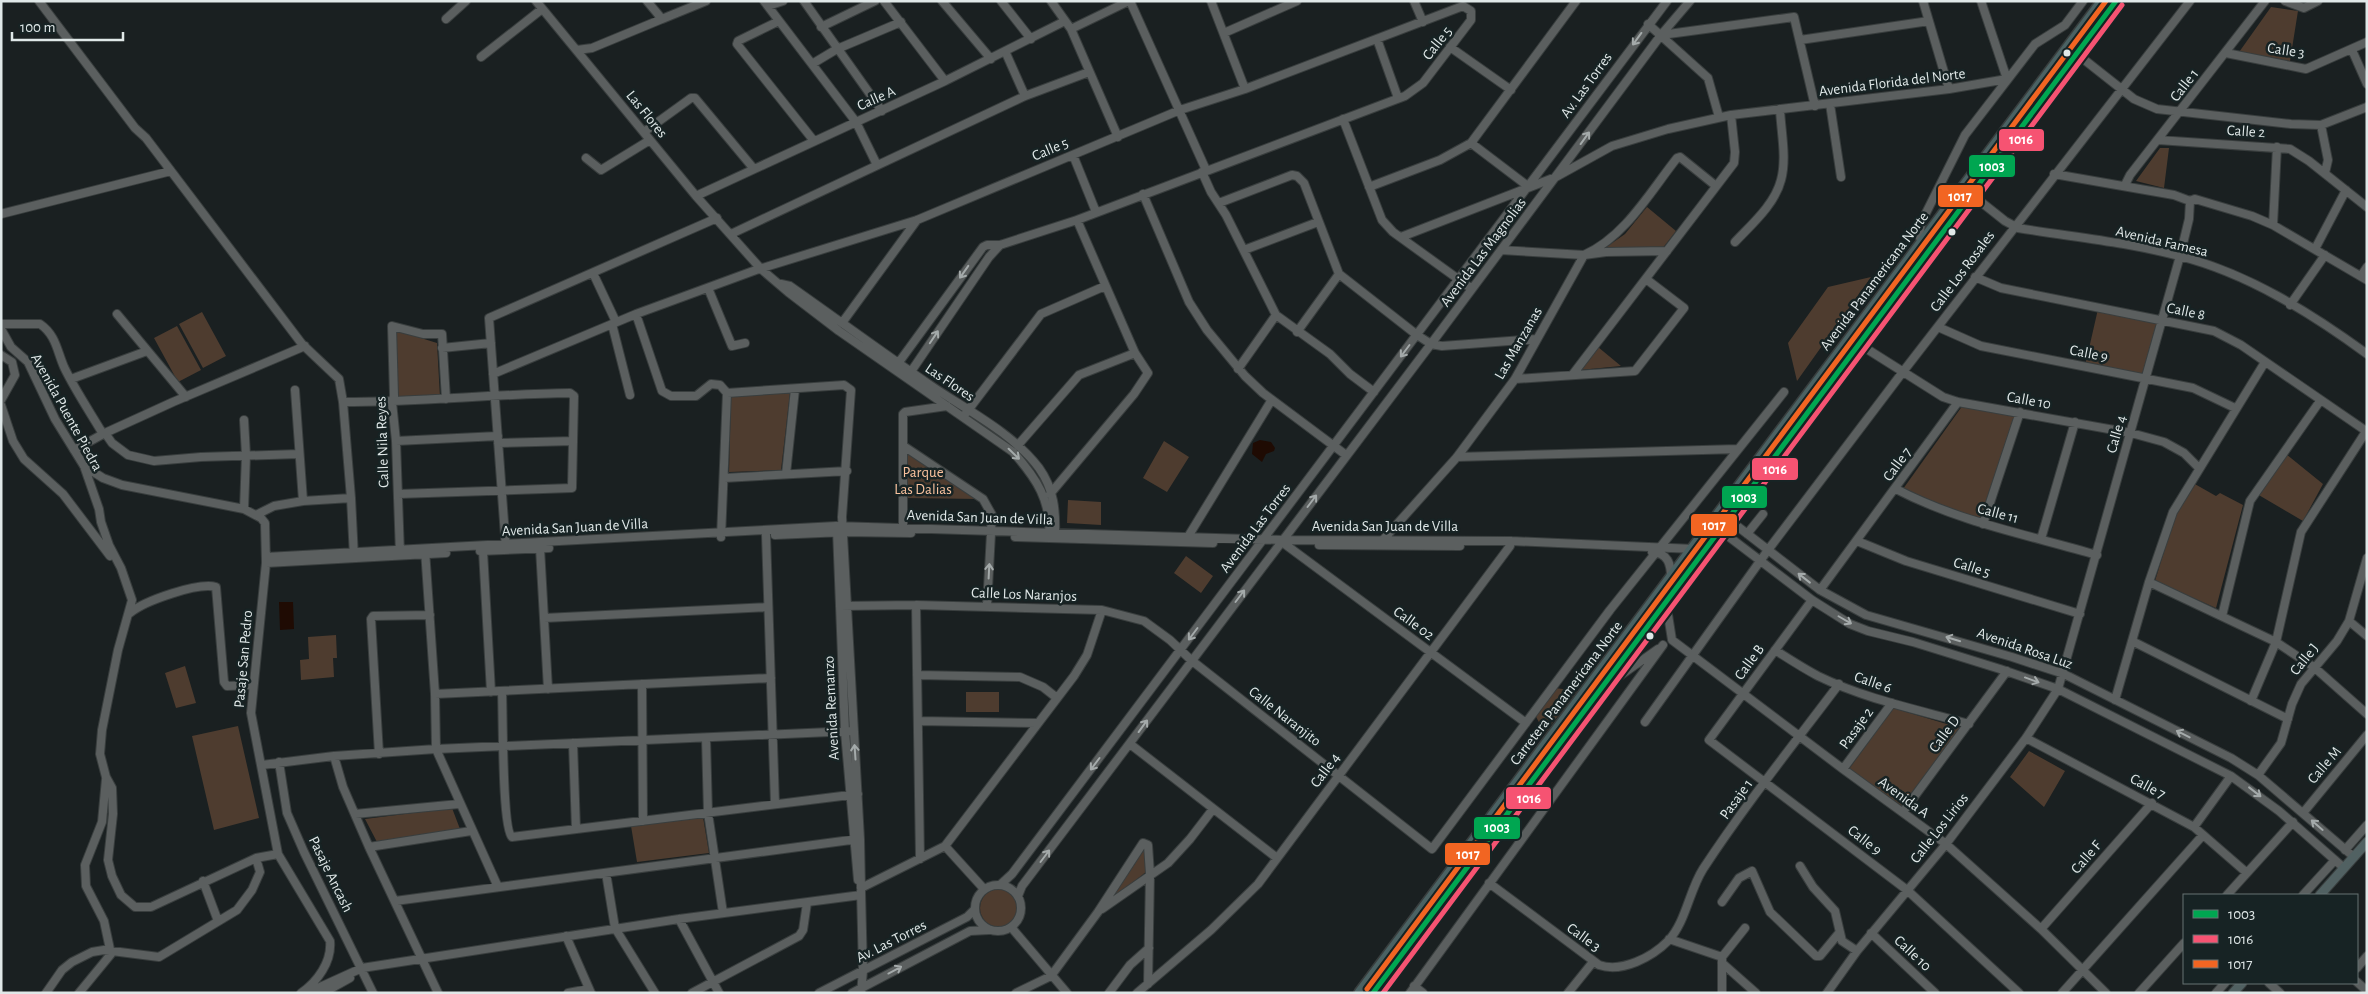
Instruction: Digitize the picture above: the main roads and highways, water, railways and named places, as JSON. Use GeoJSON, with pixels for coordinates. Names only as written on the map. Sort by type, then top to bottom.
{"type":"FeatureCollection","features":[{"type":"Feature","properties":{"kind":"highway","name":"Avenida Panamericana Norte"},"geometry":{"type":"LineString","coordinates":[[1671,580],[2103,1]]}},
{"type":"Feature","properties":{"kind":"highway","name":"Avenida Panamericana Norte"},"geometry":{"type":"LineString","coordinates":[[1728,520],[2116,1]]}},
{"type":"Feature","properties":{"kind":"highway","name":"Carretera Panamericana Norte"},"geometry":{"type":"LineString","coordinates":[[1373,993],[1728,520]]}},
{"type":"Feature","properties":{"kind":"highway","name":"Carretera Panamericana Norte"},"geometry":{"type":"LineString","coordinates":[[1360,993],[1671,580]]}},
{"type":"Feature","properties":{"kind":"main road"},"geometry":{"type":"LineString","coordinates":[[2321,894],[2367,842]]}},
{"type":"Feature","properties":{"kind":"park label","name":"Parque Las Dalias"},"geometry":{"type":"Point","coordinates":[923,480]}}]}
